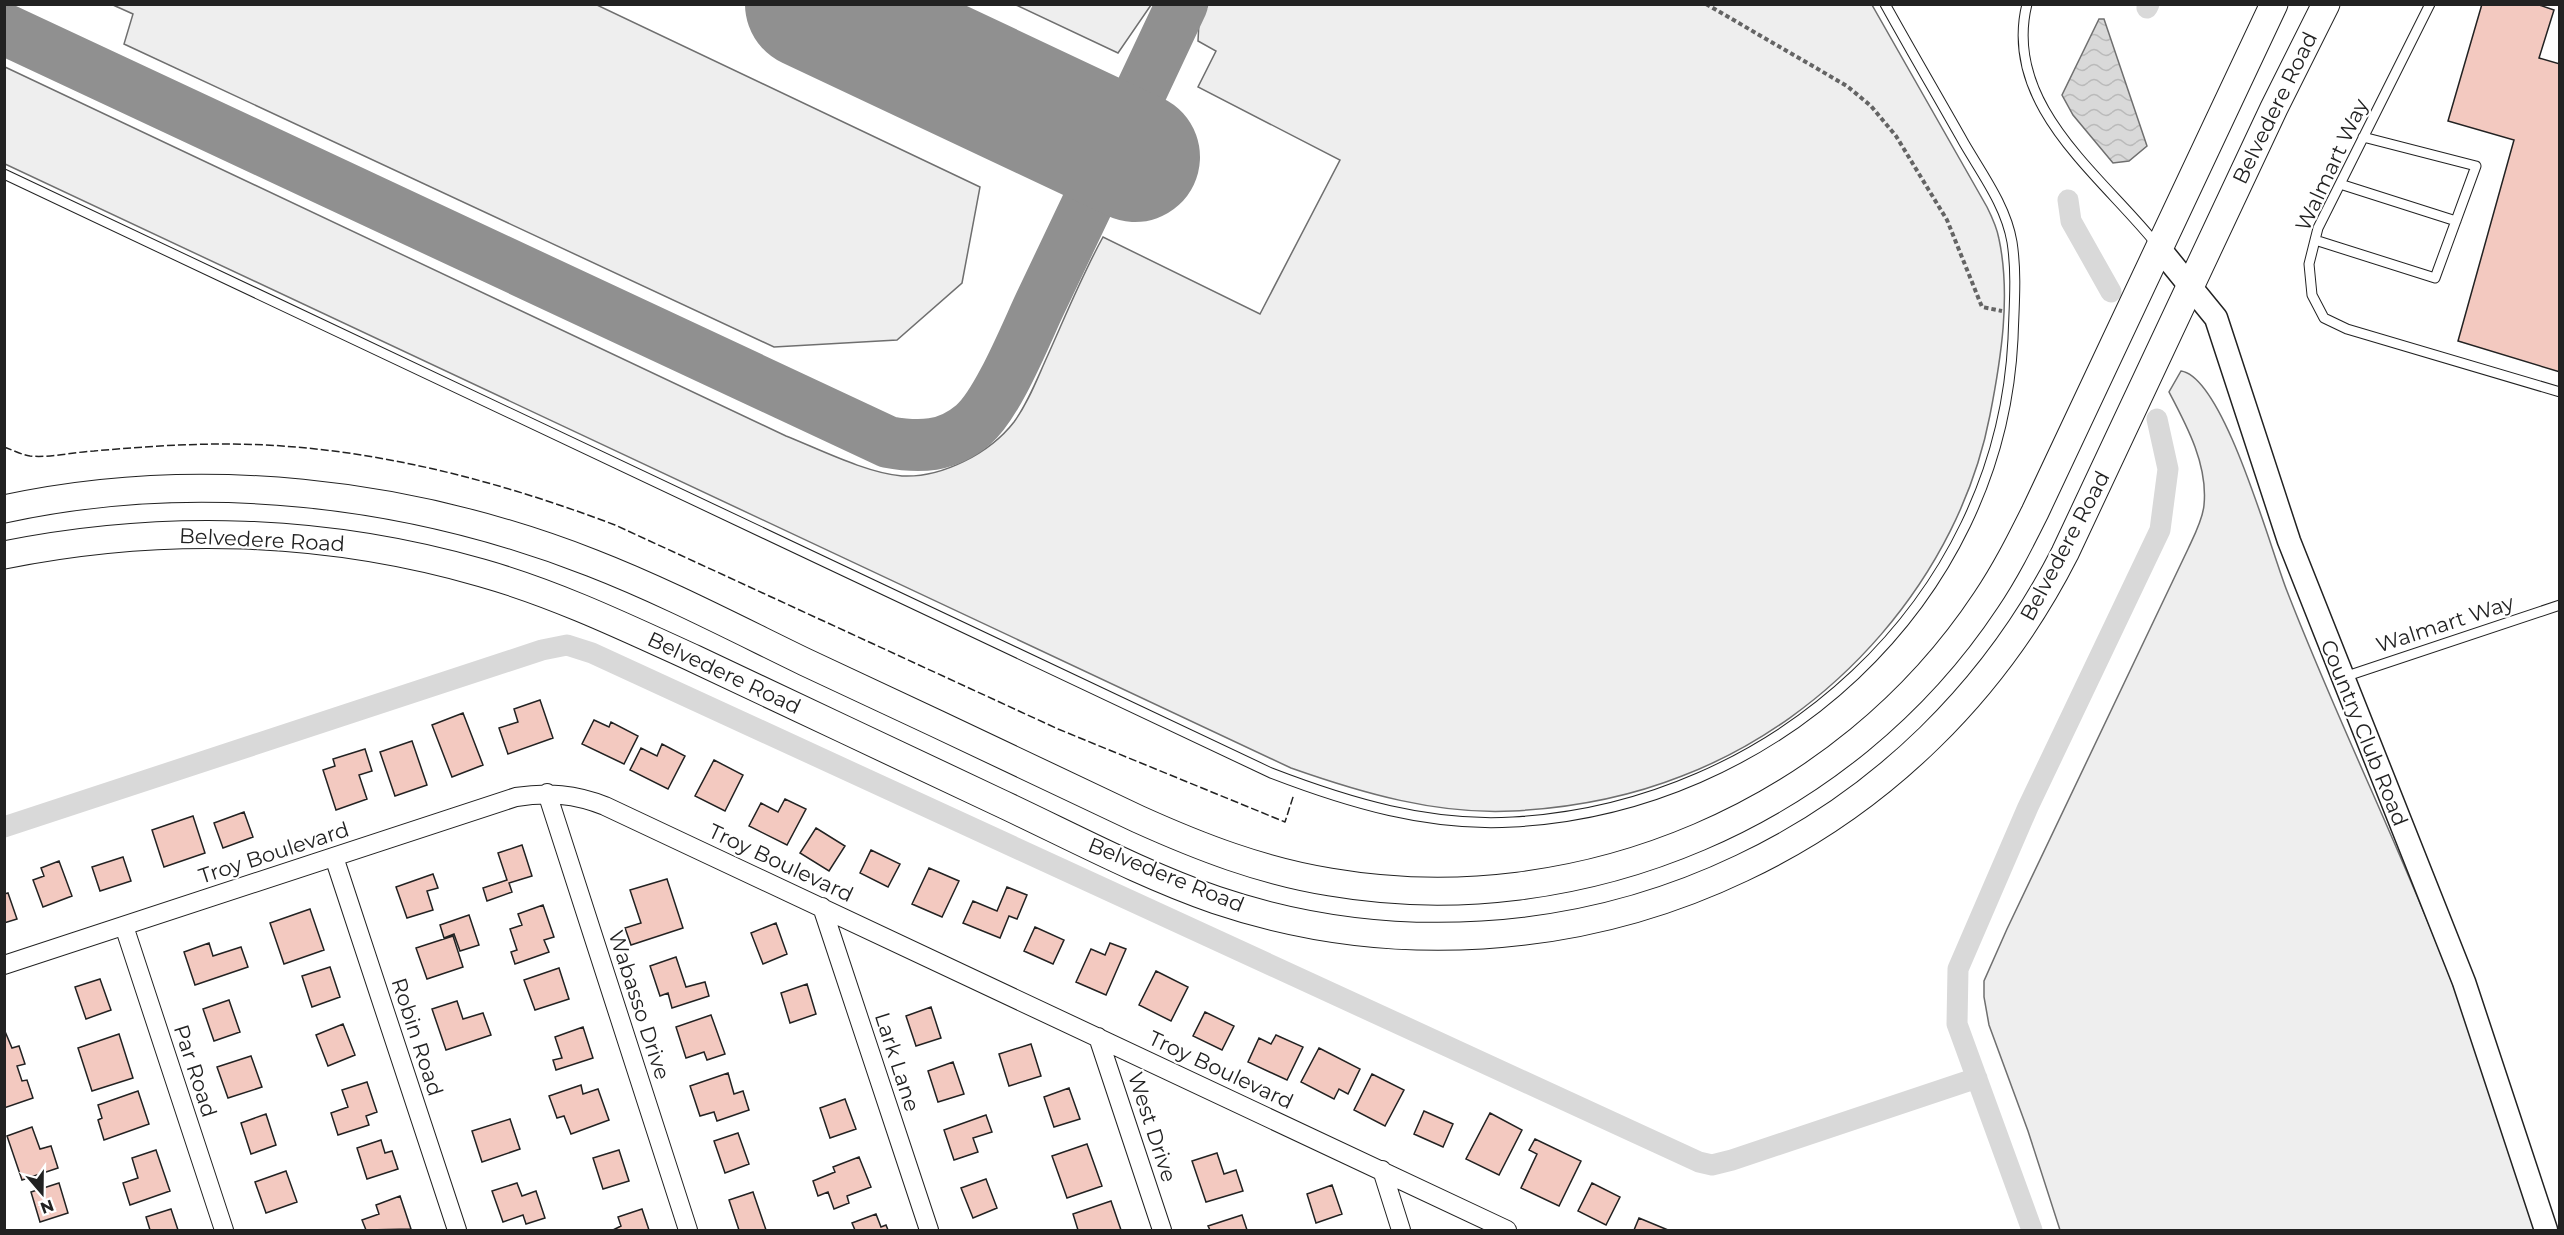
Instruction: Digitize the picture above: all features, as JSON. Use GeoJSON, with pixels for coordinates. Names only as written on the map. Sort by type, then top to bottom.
{"type":"FeatureCollection","features":[{"type":"Feature","properties":{"kind":"main road","name":"Belvedere Road"},"geometry":{"type":"LineString","coordinates":[[4,509],[95,495],[188,489],[257,490],[324,496],[427,513],[495,529],[593,563],[1204,848],[1267,868],[1329,882],[1410,891],[1502,889],[1536,885],[1604,871],[1672,849],[1735,822],[1819,772],[1897,707],[1943,657],[1986,600],[2019,543],[2274,4]]}},
{"type":"Feature","properties":{"kind":"main road","name":"Belvedere Road"},"geometry":{"type":"LineString","coordinates":[[4,555],[108,538],[177,534],[302,539],[417,557],[484,573],[580,608],[1184,888],[1249,910],[1317,926],[1386,935],[1456,937],[1502,934],[1591,921],[1693,890],[1784,847],[1844,809],[1914,753],[1971,695],[2014,641],[2051,581],[2279,97],[2326,4]]}},
{"type":"Feature","properties":{"kind":"main road"},"geometry":{"type":"LineString","coordinates":[[886,749],[906,709]]}},
{"type":"Feature","properties":{"kind":"street","name":"Country Club Road"},"geometry":{"type":"LineString","coordinates":[[2159,248],[2216,318],[2289,541],[2464,982],[2546,1230]]}},
{"type":"Feature","properties":{"kind":"street","name":"Troy Boulevard"},"geometry":{"type":"LineString","coordinates":[[4,965],[516,797],[547,793],[577,796],[605,806],[822,907],[1507,1230]]}},
{"type":"Feature","properties":{"kind":"street","name":"Wabasso Drive"},"geometry":{"type":"LineString","coordinates":[[547,793],[688,1230]]}},
{"type":"Feature","properties":{"kind":"street","name":"Robin Road"},"geometry":{"type":"LineString","coordinates":[[334,857],[457,1230]]}},
{"type":"Feature","properties":{"kind":"street","name":"Lark Lane"},"geometry":{"type":"LineString","coordinates":[[822,907],[928,1230]]}},
{"type":"Feature","properties":{"kind":"street","name":"Par Road"},"geometry":{"type":"LineString","coordinates":[[124,926],[224,1230]]}},
{"type":"Feature","properties":{"kind":"street","name":"West Drive"},"geometry":{"type":"LineString","coordinates":[[1098,1037],[1162,1230]]}},
{"type":"Feature","properties":{"kind":"street"},"geometry":{"type":"LineString","coordinates":[[1382,1170],[1401,1230]]}},
{"type":"Feature","properties":{"kind":"lane"},"geometry":{"type":"LineString","coordinates":[[4,174],[1271,773],[1329,795],[1377,809],[1465,822],[1512,822],[1570,817],[1620,807],[1681,787],[1748,756],[1789,730],[1849,683],[1874,658],[1914,609],[1950,555],[1991,460],[2012,364],[2014,314],[2012,245],[2002,212],[1885,4]]}},
{"type":"Feature","properties":{"kind":"lane"},"geometry":{"type":"LineString","coordinates":[[2027,4],[2023,25],[2025,54],[2032,85],[2044,113],[2159,248]]}},
{"type":"Feature","properties":{"kind":"lane","name":"Walmart Way"},"geometry":{"type":"LineString","coordinates":[[2430,4],[2318,228],[2308,264],[2312,295],[2324,318],[2347,329],[2559,392]]}},
{"type":"Feature","properties":{"kind":"lane"},"geometry":{"type":"LineString","coordinates":[[2315,240],[2435,278],[2476,166],[2363,137]]}},
{"type":"Feature","properties":{"kind":"lane"},"geometry":{"type":"LineString","coordinates":[[2340,184],[2456,220]]}},
{"type":"Feature","properties":{"kind":"lane","name":"Walmart Way"},"geometry":{"type":"LineString","coordinates":[[2342,678],[2559,605]]}},
{"type":"Feature","properties":{"kind":"path"},"geometry":{"type":"LineString","coordinates":[[1706,4],[1847,86],[1871,106],[1896,136],[1947,220],[1982,307],[2014,314]]}},
{"type":"Feature","properties":{"kind":"shaded area"},"geometry":{"type":"Polygon","coordinates":[[[113,5],[597,5],[980,187],[962,283],[897,340],[774,347],[124,44],[133,14],[113,5]]]}},
{"type":"Feature","properties":{"kind":"shaded area"},"geometry":{"type":"Polygon","coordinates":[[[1016,5],[1151,5],[1118,53],[1016,5]]]}},
{"type":"Feature","properties":{"kind":"shaded area"},"geometry":{"type":"Polygon","coordinates":[[[1208,5],[1872,5],[1992,219],[2003,261],[2003,327],[1990,415],[1974,474],[1950,531],[1919,585],[1881,634],[1838,679],[1790,718],[1738,750],[1682,776],[1620,796],[1556,807],[1485,811],[1428,806],[1372,794],[1291,768],[5,164],[5,67],[786,436],[873,470],[902,476],[917,476],[949,468],[979,453],[992,444],[1014,422],[1032,391],[1103,237],[1260,314],[1340,160],[1198,87],[1216,51],[1198,41],[1199,22],[1208,5]]]}},
{"type":"Feature","properties":{"kind":"shaded area"},"geometry":{"type":"Polygon","coordinates":[[[2181,371],[2197,381],[2213,402],[2244,468],[2306,639],[2448,972],[2483,1068],[2535,1230],[2060,1230],[2028,1131],[1989,1025],[1984,997],[1984,981],[2202,516],[2203,475],[2195,446],[2169,392],[2181,371]]]}},
{"type":"Feature","properties":{"kind":"water"},"geometry":{"type":"Polygon","coordinates":[[[2099,19],[2104,19],[2147,146],[2129,161],[2113,163],[2073,115],[2062,95],[2099,19]]]}},
{"type":"Feature","properties":{"kind":"building"},"geometry":{"type":"Polygon","coordinates":[[[2482,4],[2536,4],[2554,10],[2539,58],[2560,64],[2560,372],[2458,341],[2514,140],[2448,121],[2482,4]]]}},
{"type":"Feature","properties":{"kind":"building"},"geometry":{"type":"Polygon","coordinates":[[[540,700],[553,738],[508,754],[499,728],[518,722],[514,709],[540,700]]]}},
{"type":"Feature","properties":{"kind":"building"},"geometry":{"type":"Polygon","coordinates":[[[463,713],[483,765],[452,777],[432,725],[463,713]]]}},
{"type":"Feature","properties":{"kind":"building"},"geometry":{"type":"Polygon","coordinates":[[[594,720],[609,727],[611,722],[638,736],[624,764],[582,744],[594,720]]]}},
{"type":"Feature","properties":{"kind":"building"},"geometry":{"type":"Polygon","coordinates":[[[412,741],[427,785],[395,796],[380,752],[412,741]]]}},
{"type":"Feature","properties":{"kind":"building"},"geometry":{"type":"Polygon","coordinates":[[[662,744],[685,756],[668,789],[630,770],[641,748],[657,756],[662,744]]]}},
{"type":"Feature","properties":{"kind":"building"},"geometry":{"type":"Polygon","coordinates":[[[365,749],[372,771],[359,775],[367,799],[336,810],[323,770],[335,766],[333,759],[365,749]]]}},
{"type":"Feature","properties":{"kind":"building"},"geometry":{"type":"Polygon","coordinates":[[[714,760],[743,775],[725,811],[695,796],[714,760]]]}},
{"type":"Feature","properties":{"kind":"building"},"geometry":{"type":"Polygon","coordinates":[[[785,799],[806,809],[787,845],[749,826],[761,803],[778,812],[785,799]]]}},
{"type":"Feature","properties":{"kind":"building"},"geometry":{"type":"Polygon","coordinates":[[[244,812],[253,837],[223,848],[214,823],[244,812]]]}},
{"type":"Feature","properties":{"kind":"building"},"geometry":{"type":"Polygon","coordinates":[[[193,816],[205,853],[164,867],[152,830],[193,816]]]}},
{"type":"Feature","properties":{"kind":"building"},"geometry":{"type":"Polygon","coordinates":[[[816,828],[845,846],[829,871],[800,853],[816,828]]]}},
{"type":"Feature","properties":{"kind":"building"},"geometry":{"type":"Polygon","coordinates":[[[522,845],[532,876],[509,883],[512,892],[487,901],[483,888],[507,880],[498,853],[522,845]]]}},
{"type":"Feature","properties":{"kind":"building"},"geometry":{"type":"Polygon","coordinates":[[[871,850],[900,864],[888,887],[860,873],[871,850]]]}},
{"type":"Feature","properties":{"kind":"building"},"geometry":{"type":"Polygon","coordinates":[[[123,857],[131,881],[100,891],[92,867],[123,857]]]}},
{"type":"Feature","properties":{"kind":"building"},"geometry":{"type":"Polygon","coordinates":[[[59,861],[72,896],[43,907],[33,880],[44,876],[41,868],[59,861]]]}},
{"type":"Feature","properties":{"kind":"building"},"geometry":{"type":"Polygon","coordinates":[[[929,868],[959,881],[942,917],[912,904],[929,868]]]}},
{"type":"Feature","properties":{"kind":"building"},"geometry":{"type":"Polygon","coordinates":[[[433,874],[438,888],[427,891],[433,910],[407,918],[396,887],[433,874]]]}},
{"type":"Feature","properties":{"kind":"building"},"geometry":{"type":"Polygon","coordinates":[[[667,879],[683,928],[631,945],[625,928],[641,923],[630,890],[667,879]]]}},
{"type":"Feature","properties":{"kind":"building"},"geometry":{"type":"Polygon","coordinates":[[[1007,887],[1027,895],[1017,919],[1009,916],[1000,938],[963,923],[973,901],[997,911],[1007,887]]]}},
{"type":"Feature","properties":{"kind":"building"},"geometry":{"type":"Polygon","coordinates":[[[8,893],[17,919],[4,923],[4,894],[8,893]]]}},
{"type":"Feature","properties":{"kind":"building"},"geometry":{"type":"Polygon","coordinates":[[[543,905],[554,937],[544,940],[549,952],[515,964],[511,952],[517,950],[510,929],[522,925],[518,914],[543,905]]]}},
{"type":"Feature","properties":{"kind":"building"},"geometry":{"type":"Polygon","coordinates":[[[310,909],[324,950],[284,964],[270,923],[310,909]]]}},
{"type":"Feature","properties":{"kind":"building"},"geometry":{"type":"Polygon","coordinates":[[[469,915],[479,945],[460,951],[454,934],[444,938],[440,925],[469,915]]]}},
{"type":"Feature","properties":{"kind":"building"},"geometry":{"type":"Polygon","coordinates":[[[776,923],[787,954],[763,964],[751,933],[776,923]]]}},
{"type":"Feature","properties":{"kind":"building"},"geometry":{"type":"Polygon","coordinates":[[[1035,927],[1064,940],[1053,964],[1024,951],[1035,927]]]}},
{"type":"Feature","properties":{"kind":"building"},"geometry":{"type":"Polygon","coordinates":[[[453,936],[463,967],[427,979],[416,948],[453,936]]]}},
{"type":"Feature","properties":{"kind":"building"},"geometry":{"type":"Polygon","coordinates":[[[209,943],[213,956],[241,947],[248,967],[195,985],[184,952],[209,943]]]}},
{"type":"Feature","properties":{"kind":"building"},"geometry":{"type":"Polygon","coordinates":[[[1110,943],[1126,949],[1106,995],[1076,982],[1091,949],[1105,955],[1110,943]]]}},
{"type":"Feature","properties":{"kind":"building"},"geometry":{"type":"Polygon","coordinates":[[[676,957],[686,987],[705,982],[709,996],[672,1008],[668,993],[660,996],[650,966],[676,957]]]}},
{"type":"Feature","properties":{"kind":"building"},"geometry":{"type":"Polygon","coordinates":[[[330,967],[340,997],[312,1007],[302,976],[330,967]]]}},
{"type":"Feature","properties":{"kind":"building"},"geometry":{"type":"Polygon","coordinates":[[[559,968],[569,999],[535,1010],[524,980],[559,968]]]}},
{"type":"Feature","properties":{"kind":"building"},"geometry":{"type":"Polygon","coordinates":[[[1156,971],[1188,987],[1171,1021],[1139,1005],[1156,971]]]}},
{"type":"Feature","properties":{"kind":"building"},"geometry":{"type":"Polygon","coordinates":[[[100,979],[111,1010],[86,1019],[75,987],[100,979]]]}},
{"type":"Feature","properties":{"kind":"building"},"geometry":{"type":"Polygon","coordinates":[[[807,984],[816,1014],[790,1023],[781,993],[807,984]]]}},
{"type":"Feature","properties":{"kind":"building"},"geometry":{"type":"Polygon","coordinates":[[[229,1000],[240,1032],[214,1041],[203,1009],[229,1000]]]}},
{"type":"Feature","properties":{"kind":"building"},"geometry":{"type":"Polygon","coordinates":[[[457,1001],[463,1019],[483,1013],[491,1035],[446,1050],[432,1009],[457,1001]]]}},
{"type":"Feature","properties":{"kind":"building"},"geometry":{"type":"Polygon","coordinates":[[[931,1007],[941,1038],[916,1046],[906,1016],[931,1007]]]}},
{"type":"Feature","properties":{"kind":"building"},"geometry":{"type":"Polygon","coordinates":[[[1205,1012],[1234,1026],[1222,1050],[1193,1036],[1205,1012]]]}},
{"type":"Feature","properties":{"kind":"building"},"geometry":{"type":"Polygon","coordinates":[[[711,1015],[725,1054],[707,1060],[704,1052],[686,1058],[676,1027],[711,1015]]]}},
{"type":"Feature","properties":{"kind":"building"},"geometry":{"type":"Polygon","coordinates":[[[343,1024],[355,1055],[328,1066],[316,1035],[343,1024]]]}},
{"type":"Feature","properties":{"kind":"building"},"geometry":{"type":"Polygon","coordinates":[[[583,1027],[593,1058],[556,1070],[553,1060],[562,1058],[555,1037],[583,1027]]]}},
{"type":"Feature","properties":{"kind":"building"},"geometry":{"type":"Polygon","coordinates":[[[4,1029],[12,1048],[19,1046],[25,1064],[17,1066],[22,1081],[27,1080],[33,1098],[4,1108],[4,1029]]]}},
{"type":"Feature","properties":{"kind":"building"},"geometry":{"type":"Polygon","coordinates":[[[119,1034],[133,1078],[92,1091],[78,1048],[119,1034]]]}},
{"type":"Feature","properties":{"kind":"building"},"geometry":{"type":"Polygon","coordinates":[[[1276,1035],[1303,1047],[1287,1080],[1248,1062],[1259,1038],[1271,1044],[1276,1035]]]}},
{"type":"Feature","properties":{"kind":"building"},"geometry":{"type":"Polygon","coordinates":[[[1031,1044],[1041,1076],[1009,1086],[999,1054],[1031,1044]]]}},
{"type":"Feature","properties":{"kind":"building"},"geometry":{"type":"Polygon","coordinates":[[[1319,1048],[1360,1069],[1348,1094],[1339,1089],[1334,1099],[1301,1082],[1319,1048]]]}},
{"type":"Feature","properties":{"kind":"building"},"geometry":{"type":"Polygon","coordinates":[[[251,1056],[262,1087],[228,1098],[217,1067],[251,1056]]]}},
{"type":"Feature","properties":{"kind":"building"},"geometry":{"type":"Polygon","coordinates":[[[953,1062],[964,1094],[938,1102],[928,1071],[953,1062]]]}},
{"type":"Feature","properties":{"kind":"building"},"geometry":{"type":"Polygon","coordinates":[[[728,1073],[734,1094],[743,1091],[749,1110],[717,1121],[714,1112],[700,1116],[690,1086],[728,1073]]]}},
{"type":"Feature","properties":{"kind":"building"},"geometry":{"type":"Polygon","coordinates":[[[1372,1074],[1404,1090],[1385,1126],[1354,1110],[1372,1074]]]}},
{"type":"Feature","properties":{"kind":"building"},"geometry":{"type":"Polygon","coordinates":[[[367,1082],[377,1112],[366,1116],[369,1125],[338,1135],[331,1113],[348,1107],[342,1090],[367,1082]]]}},
{"type":"Feature","properties":{"kind":"building"},"geometry":{"type":"Polygon","coordinates":[[[581,1085],[583,1094],[598,1089],[609,1120],[571,1134],[564,1116],[557,1118],[549,1096],[581,1085]]]}},
{"type":"Feature","properties":{"kind":"building"},"geometry":{"type":"Polygon","coordinates":[[[1069,1088],[1080,1119],[1054,1127],[1044,1097],[1069,1088]]]}},
{"type":"Feature","properties":{"kind":"building"},"geometry":{"type":"Polygon","coordinates":[[[138,1091],[149,1124],[104,1140],[98,1120],[102,1118],[98,1105],[138,1091]]]}},
{"type":"Feature","properties":{"kind":"building"},"geometry":{"type":"Polygon","coordinates":[[[845,1099],[856,1129],[830,1138],[820,1108],[845,1099]]]}},
{"type":"Feature","properties":{"kind":"building"},"geometry":{"type":"Polygon","coordinates":[[[1424,1111],[1453,1124],[1443,1147],[1414,1134],[1424,1111]]]}},
{"type":"Feature","properties":{"kind":"building"},"geometry":{"type":"Polygon","coordinates":[[[1490,1113],[1522,1130],[1499,1175],[1466,1159],[1490,1113]]]}},
{"type":"Feature","properties":{"kind":"building"},"geometry":{"type":"Polygon","coordinates":[[[266,1114],[276,1145],[251,1154],[241,1123],[266,1114]]]}},
{"type":"Feature","properties":{"kind":"building"},"geometry":{"type":"Polygon","coordinates":[[[986,1115],[992,1132],[973,1138],[978,1152],[954,1160],[944,1130],[986,1115]]]}},
{"type":"Feature","properties":{"kind":"building"},"geometry":{"type":"Polygon","coordinates":[[[510,1119],[520,1149],[482,1162],[472,1131],[510,1119]]]}},
{"type":"Feature","properties":{"kind":"building"},"geometry":{"type":"Polygon","coordinates":[[[32,1127],[40,1149],[51,1146],[58,1168],[22,1180],[7,1136],[32,1127]]]}},
{"type":"Feature","properties":{"kind":"building"},"geometry":{"type":"Polygon","coordinates":[[[738,1133],[749,1164],[725,1173],[714,1141],[738,1133]]]}},
{"type":"Feature","properties":{"kind":"building"},"geometry":{"type":"Polygon","coordinates":[[[1535,1139],[1581,1161],[1559,1206],[1521,1188],[1537,1154],[1529,1150],[1535,1139]]]}},
{"type":"Feature","properties":{"kind":"building"},"geometry":{"type":"Polygon","coordinates":[[[381,1140],[385,1153],[392,1151],[398,1169],[367,1179],[357,1148],[381,1140]]]}},
{"type":"Feature","properties":{"kind":"building"},"geometry":{"type":"Polygon","coordinates":[[[1087,1144],[1102,1186],[1067,1198],[1052,1156],[1087,1144]]]}},
{"type":"Feature","properties":{"kind":"building"},"geometry":{"type":"Polygon","coordinates":[[[156,1150],[170,1191],[130,1205],[123,1183],[138,1178],[132,1158],[156,1150]]]}},
{"type":"Feature","properties":{"kind":"building"},"geometry":{"type":"Polygon","coordinates":[[[619,1150],[629,1181],[603,1189],[593,1158],[619,1150]]]}},
{"type":"Feature","properties":{"kind":"building"},"geometry":{"type":"Polygon","coordinates":[[[1217,1153],[1224,1174],[1236,1170],[1243,1191],[1206,1202],[1192,1161],[1217,1153]]]}},
{"type":"Feature","properties":{"kind":"building"},"geometry":{"type":"Polygon","coordinates":[[[859,1157],[871,1187],[847,1196],[849,1203],[834,1209],[828,1192],[818,1196],[813,1181],[835,1172],[833,1167],[859,1157]]]}},
{"type":"Feature","properties":{"kind":"building"},"geometry":{"type":"Polygon","coordinates":[[[286,1171],[297,1202],[266,1213],[255,1182],[286,1171]]]}},
{"type":"Feature","properties":{"kind":"building"},"geometry":{"type":"Polygon","coordinates":[[[986,1179],[997,1208],[973,1218],[961,1188],[986,1179]]]}},
{"type":"Feature","properties":{"kind":"building"},"geometry":{"type":"Polygon","coordinates":[[[59,1183],[68,1213],[40,1222],[31,1192],[59,1183]]]}},
{"type":"Feature","properties":{"kind":"building"},"geometry":{"type":"Polygon","coordinates":[[[517,1183],[522,1196],[536,1191],[545,1218],[526,1224],[523,1215],[503,1222],[492,1191],[517,1183]]]}},
{"type":"Feature","properties":{"kind":"building"},"geometry":{"type":"Polygon","coordinates":[[[1592,1183],[1620,1197],[1606,1225],[1578,1211],[1592,1183]]]}},
{"type":"Feature","properties":{"kind":"building"},"geometry":{"type":"Polygon","coordinates":[[[1332,1185],[1342,1214],[1316,1223],[1307,1194],[1332,1185]]]}},
{"type":"Feature","properties":{"kind":"building"},"geometry":{"type":"Polygon","coordinates":[[[753,1192],[766,1230],[739,1230],[729,1200],[753,1192]]]}},
{"type":"Feature","properties":{"kind":"building"},"geometry":{"type":"Polygon","coordinates":[[[400,1196],[411,1229],[366,1230],[362,1220],[379,1214],[376,1205],[400,1196]]]}},
{"type":"Feature","properties":{"kind":"building"},"geometry":{"type":"Polygon","coordinates":[[[1111,1201],[1121,1230],[1078,1230],[1073,1214],[1111,1201]]]}},
{"type":"Feature","properties":{"kind":"building"},"geometry":{"type":"Polygon","coordinates":[[[171,1209],[178,1230],[150,1230],[146,1217],[171,1209]]]}},
{"type":"Feature","properties":{"kind":"building"},"geometry":{"type":"Polygon","coordinates":[[[642,1209],[649,1230],[613,1230],[621,1226],[618,1217],[642,1209]]]}},
{"type":"Feature","properties":{"kind":"building"},"geometry":{"type":"Polygon","coordinates":[[[876,1214],[881,1227],[886,1225],[888,1230],[855,1230],[852,1223],[876,1214]]]}},
{"type":"Feature","properties":{"kind":"building"},"geometry":{"type":"Polygon","coordinates":[[[1242,1215],[1247,1230],[1210,1230],[1208,1226],[1242,1215]]]}},
{"type":"Feature","properties":{"kind":"building"},"geometry":{"type":"Polygon","coordinates":[[[1639,1218],[1668,1230],[1634,1230],[1639,1218]]]}},
{"type":"Feature","properties":{"kind":"waterway"},"geometry":{"type":"LineString","coordinates":[[2147,8],[2149,4]]}},
{"type":"Feature","properties":{"kind":"waterway"},"geometry":{"type":"LineString","coordinates":[[2068,200],[2071,221],[2111,292]]}},
{"type":"Feature","properties":{"kind":"waterway"},"geometry":{"type":"LineString","coordinates":[[2032,1230],[1957,1024],[1958,969],[2028,807],[2160,530],[2168,469],[2157,419]]}},
{"type":"Feature","properties":{"kind":"waterway"},"geometry":{"type":"LineString","coordinates":[[4,827],[542,650],[567,645],[592,653],[1699,1162],[1712,1165],[1732,1160],[1977,1078]]}},
{"type":"Feature","properties":{"kind":"taxiway"},"geometry":{"type":"LineString","coordinates":[[4,29],[888,442],[922,445],[943,442],[973,425],[1001,386],[1182,4]]}},
{"type":"Feature","properties":{"kind":"runway"},"geometry":{"type":"LineString","coordinates":[[810,4],[1135,157]]}},
{"type":"Feature","properties":{"kind":"fence"},"geometry":{"type":"LineString","coordinates":[[4,447],[24,455],[54,456],[176,445],[276,446],[375,457],[472,479],[615,525],[1058,729],[1285,822],[1294,794]]}}]}
